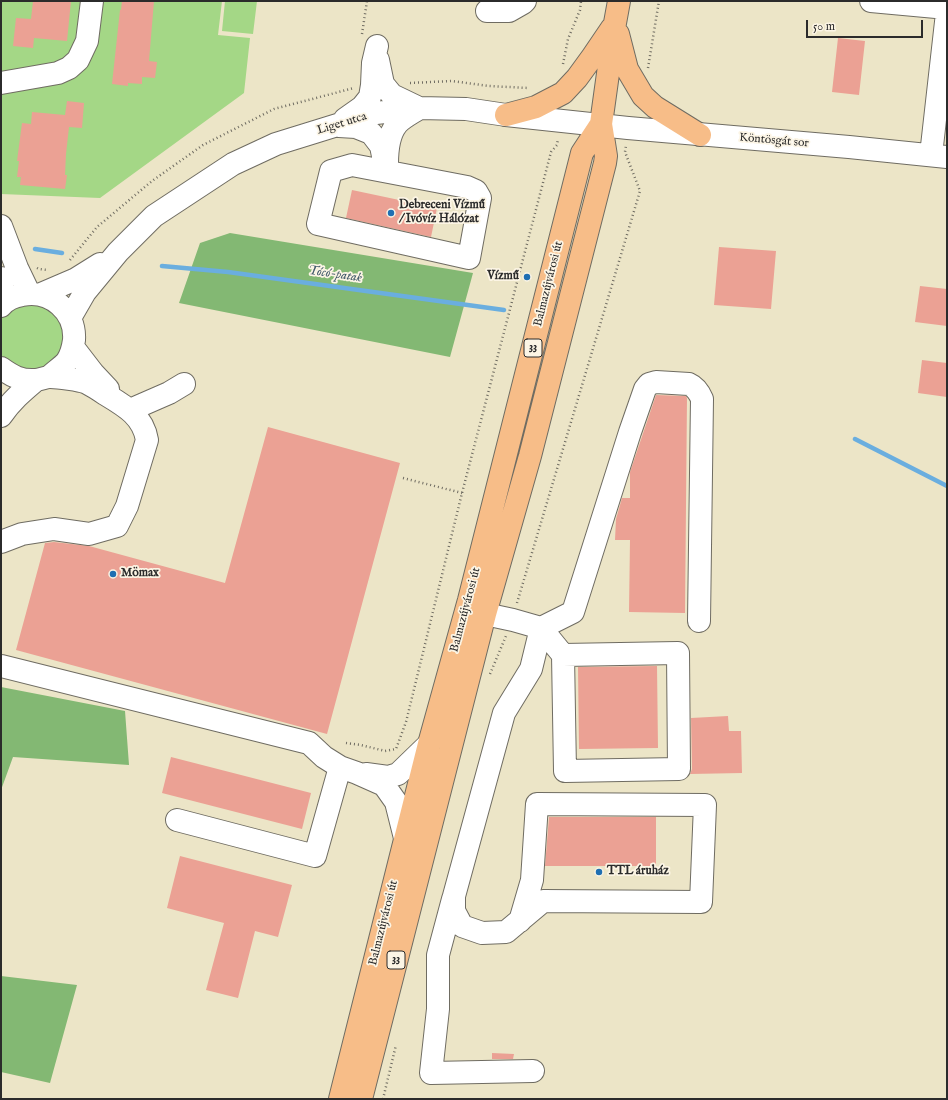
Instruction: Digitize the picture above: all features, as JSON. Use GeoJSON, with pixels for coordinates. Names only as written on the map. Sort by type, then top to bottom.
{"type":"FeatureCollection","features":[{"type":"Feature","properties":{"kind":"main road","name":"Balmazújvárosi út"},"geometry":{"type":"LineString","coordinates":[[361,1099],[485,614],[530,456],[605,163],[606,156],[601,124],[619,1]]}},
{"type":"Feature","properties":{"kind":"main road"},"geometry":{"type":"LineString","coordinates":[[615,23],[627,69],[643,96],[655,107],[700,135]]}},
{"type":"Feature","properties":{"kind":"main road"},"geometry":{"type":"LineString","coordinates":[[506,115],[536,107],[563,93],[577,78],[615,23]]}},
{"type":"Feature","properties":{"kind":"main road","name":"Balmazújvárosi út"},"geometry":{"type":"LineString","coordinates":[[340,1099],[405,838],[469,600],[582,153],[601,124]]}},
{"type":"Feature","properties":{"kind":"street"},"geometry":{"type":"LineString","coordinates":[[1,83],[58,73],[69,68],[78,60],[87,41],[92,1]]}},
{"type":"Feature","properties":{"kind":"street"},"geometry":{"type":"LineString","coordinates":[[487,11],[509,11],[525,1]]}},
{"type":"Feature","properties":{"kind":"street"},"geometry":{"type":"LineString","coordinates":[[871,1],[947,8]]}},
{"type":"Feature","properties":{"kind":"street"},"geometry":{"type":"LineString","coordinates":[[939,156],[947,13]]}},
{"type":"Feature","properties":{"kind":"street"},"geometry":{"type":"LineString","coordinates":[[336,125],[362,107],[370,97],[373,63],[377,46],[383,84],[392,94],[419,108]]}},
{"type":"Feature","properties":{"kind":"street"},"geometry":{"type":"LineString","coordinates":[[386,172],[387,151],[390,136],[397,124],[419,108]]}},
{"type":"Feature","properties":{"kind":"street","name":"Liget utca"},"geometry":{"type":"LineString","coordinates":[[70,318],[85,292],[118,252],[154,216],[232,164],[276,144],[376,113],[419,108],[466,109],[506,115],[601,124]]}},
{"type":"Feature","properties":{"kind":"street","name":"Köntösgát sor"},"geometry":{"type":"LineString","coordinates":[[601,124],[700,135],[939,156]]}},
{"type":"Feature","properties":{"kind":"street"},"geometry":{"type":"LineString","coordinates":[[336,125],[356,127],[371,133],[381,146],[386,172]]}},
{"type":"Feature","properties":{"kind":"street"},"geometry":{"type":"LineString","coordinates":[[352,165],[386,172],[476,190],[480,198],[469,258],[318,224],[331,172],[352,165]]}},
{"type":"Feature","properties":{"kind":"street"},"geometry":{"type":"LineString","coordinates":[[1,226],[17,268],[35,294],[52,299],[62,306],[70,318],[74,333],[73,347],[67,361],[24,390],[10,404],[1,416]]}},
{"type":"Feature","properties":{"kind":"street","name":"Liget utca"},"geometry":{"type":"LineString","coordinates":[[2,304],[16,296],[35,294],[76,280],[118,252]]}},
{"type":"Feature","properties":{"kind":"street"},"geometry":{"type":"LineString","coordinates":[[1,278],[2,304]]}},
{"type":"Feature","properties":{"kind":"street"},"geometry":{"type":"LineString","coordinates":[[1,542],[22,534],[54,529],[89,534],[117,526],[127,506],[147,440],[146,431],[141,423],[93,373],[73,347]]}},
{"type":"Feature","properties":{"kind":"street"},"geometry":{"type":"LineString","coordinates":[[1,368],[12,376],[24,380],[42,378],[85,382],[126,407],[170,394],[184,384]]}},
{"type":"Feature","properties":{"kind":"street"},"geometry":{"type":"LineString","coordinates":[[533,1071],[431,1072],[438,1009],[438,955],[504,712],[531,669],[541,628],[573,612],[645,389],[649,384],[656,382],[689,384],[694,386],[702,399],[699,621]]}},
{"type":"Feature","properties":{"kind":"street"},"geometry":{"type":"LineString","coordinates":[[485,614],[541,628],[563,655],[565,771],[679,769],[678,653],[563,655]]}},
{"type":"Feature","properties":{"kind":"street"},"geometry":{"type":"LineString","coordinates":[[1,666],[309,743],[324,757],[348,770],[384,785],[396,802],[405,838]]}},
{"type":"Feature","properties":{"kind":"street"},"geometry":{"type":"LineString","coordinates":[[348,770],[388,777],[398,774],[430,744]]}},
{"type":"Feature","properties":{"kind":"street"},"geometry":{"type":"LineString","coordinates":[[177,820],[315,856],[348,770]]}},
{"type":"Feature","properties":{"kind":"street"},"geometry":{"type":"LineString","coordinates":[[454,896],[454,911],[462,926],[482,933],[506,932],[520,921],[544,901],[701,902],[705,805],[538,804],[532,880],[520,921]]}},
{"type":"Feature","properties":{"kind":"path"},"geometry":{"type":"LineString","coordinates":[[563,65],[568,38],[580,10],[581,1]]}},
{"type":"Feature","properties":{"kind":"path"},"geometry":{"type":"LineString","coordinates":[[643,96],[659,1]]}},
{"type":"Feature","properties":{"kind":"path"},"geometry":{"type":"LineString","coordinates":[[489,678],[513,620],[640,191],[625,152],[628,128]]}},
{"type":"Feature","properties":{"kind":"path"},"geometry":{"type":"LineString","coordinates":[[346,742],[385,752],[396,749],[406,722],[462,493],[551,152]]}},
{"type":"Feature","properties":{"kind":"path"},"geometry":{"type":"LineString","coordinates":[[403,478],[462,493]]}},
{"type":"Feature","properties":{"kind":"path"},"geometry":{"type":"LineString","coordinates":[[383,1099],[398,1038]]}},
{"type":"Feature","properties":{"kind":"green space"},"geometry":{"type":"Polygon","coordinates":[[[1,1],[222,1],[218,35],[250,38],[244,93],[100,198],[1,194],[1,1]]]}},
{"type":"Feature","properties":{"kind":"green space"},"geometry":{"type":"Polygon","coordinates":[[[225,1],[257,1],[253,34],[222,31],[225,1]]]}},
{"type":"Feature","properties":{"kind":"green space"},"geometry":{"type":"Polygon","coordinates":[[[230,233],[473,273],[450,357],[179,303],[200,243],[230,233]]]}},
{"type":"Feature","properties":{"kind":"green space"},"geometry":{"type":"Polygon","coordinates":[[[44,303],[63,322],[64,349],[46,368],[28,371],[4,359],[1,354],[1,319],[17,304],[44,303]]]}},
{"type":"Feature","properties":{"kind":"green space"},"geometry":{"type":"Polygon","coordinates":[[[1,687],[125,711],[129,765],[13,757],[1,790],[1,687]]]}},
{"type":"Feature","properties":{"kind":"green space"},"geometry":{"type":"Polygon","coordinates":[[[1,976],[77,985],[50,1083],[1,1072],[1,976]]]}},
{"type":"Feature","properties":{"kind":"building"},"geometry":{"type":"Polygon","coordinates":[[[33,1],[71,1],[67,41],[34,38],[33,48],[13,46],[16,18],[31,19],[33,1]]]}},
{"type":"Feature","properties":{"kind":"building"},"geometry":{"type":"Polygon","coordinates":[[[122,1],[154,1],[149,61],[157,62],[155,78],[142,77],[142,84],[128,83],[128,86],[112,84],[122,1]]]}},
{"type":"Feature","properties":{"kind":"building"},"geometry":{"type":"Polygon","coordinates":[[[838,38],[865,41],[859,95],[832,92],[838,38]]]}},
{"type":"Feature","properties":{"kind":"building"},"geometry":{"type":"Polygon","coordinates":[[[67,101],[84,103],[82,128],[69,127],[66,154],[65,175],[67,175],[65,189],[20,185],[21,177],[17,177],[19,161],[17,161],[22,123],[31,124],[32,112],[65,115],[67,101]]]}},
{"type":"Feature","properties":{"kind":"building","name":"Debreceni Vízmű / Ivóvíz Hálózat"},"geometry":{"type":"Polygon","coordinates":[[[352,190],[437,208],[431,237],[346,218],[352,190]]]}},
{"type":"Feature","properties":{"kind":"building"},"geometry":{"type":"Polygon","coordinates":[[[719,247],[776,251],[771,309],[714,305],[719,247]]]}},
{"type":"Feature","properties":{"kind":"building"},"geometry":{"type":"Polygon","coordinates":[[[920,286],[947,289],[947,326],[915,322],[920,286]]]}},
{"type":"Feature","properties":{"kind":"building"},"geometry":{"type":"Polygon","coordinates":[[[922,360],[947,363],[947,397],[918,393],[922,360]]]}},
{"type":"Feature","properties":{"kind":"building"},"geometry":{"type":"Polygon","coordinates":[[[656,395],[686,396],[687,398],[685,613],[629,612],[630,540],[615,540],[616,519],[622,498],[630,498],[630,472],[656,395]]]}},
{"type":"Feature","properties":{"kind":"building","name":"Mömax"},"geometry":{"type":"Polygon","coordinates":[[[268,427],[400,463],[327,734],[16,650],[45,543],[54,542],[89,546],[225,583],[268,427]]]}},
{"type":"Feature","properties":{"kind":"building"},"geometry":{"type":"Polygon","coordinates":[[[657,666],[658,748],[579,749],[578,667],[657,666]]]}},
{"type":"Feature","properties":{"kind":"building"},"geometry":{"type":"Polygon","coordinates":[[[728,716],[729,731],[741,731],[742,773],[690,774],[692,769],[691,718],[728,716]]]}},
{"type":"Feature","properties":{"kind":"building"},"geometry":{"type":"Polygon","coordinates":[[[171,757],[311,793],[302,829],[162,793],[171,757]]]}},
{"type":"Feature","properties":{"kind":"building"},"geometry":{"type":"Polygon","coordinates":[[[549,817],[656,817],[656,866],[545,866],[549,817]]]}},
{"type":"Feature","properties":{"kind":"building"},"geometry":{"type":"Polygon","coordinates":[[[180,856],[292,885],[278,937],[255,931],[238,998],[206,990],[224,923],[167,908],[180,856]]]}},
{"type":"Feature","properties":{"kind":"building"},"geometry":{"type":"Polygon","coordinates":[[[492,1053],[514,1054],[513,1059],[492,1059],[492,1053]]]}},
{"type":"Feature","properties":{"kind":"waterway","name":"Tócó-patak"},"geometry":{"type":"LineString","coordinates":[[35,249],[62,253]]}},
{"type":"Feature","properties":{"kind":"waterway","name":"Tócó-patak"},"geometry":{"type":"LineString","coordinates":[[162,266],[228,272],[504,310]]}},
{"type":"Feature","properties":{"kind":"waterway"},"geometry":{"type":"LineString","coordinates":[[855,439],[947,486]]}},
{"type":"Feature","properties":{"kind":"place","name":"Debreceni Vízmű / Ivóvíz Hálózat"},"geometry":{"type":"Point","coordinates":[391,213]}},
{"type":"Feature","properties":{"kind":"place","name":"Vízmű"},"geometry":{"type":"Point","coordinates":[527,277]}},
{"type":"Feature","properties":{"kind":"place","name":"Mömax"},"geometry":{"type":"Point","coordinates":[113,574]}},
{"type":"Feature","properties":{"kind":"place","name":"TTL áruház"},"geometry":{"type":"Point","coordinates":[599,872]}}]}
